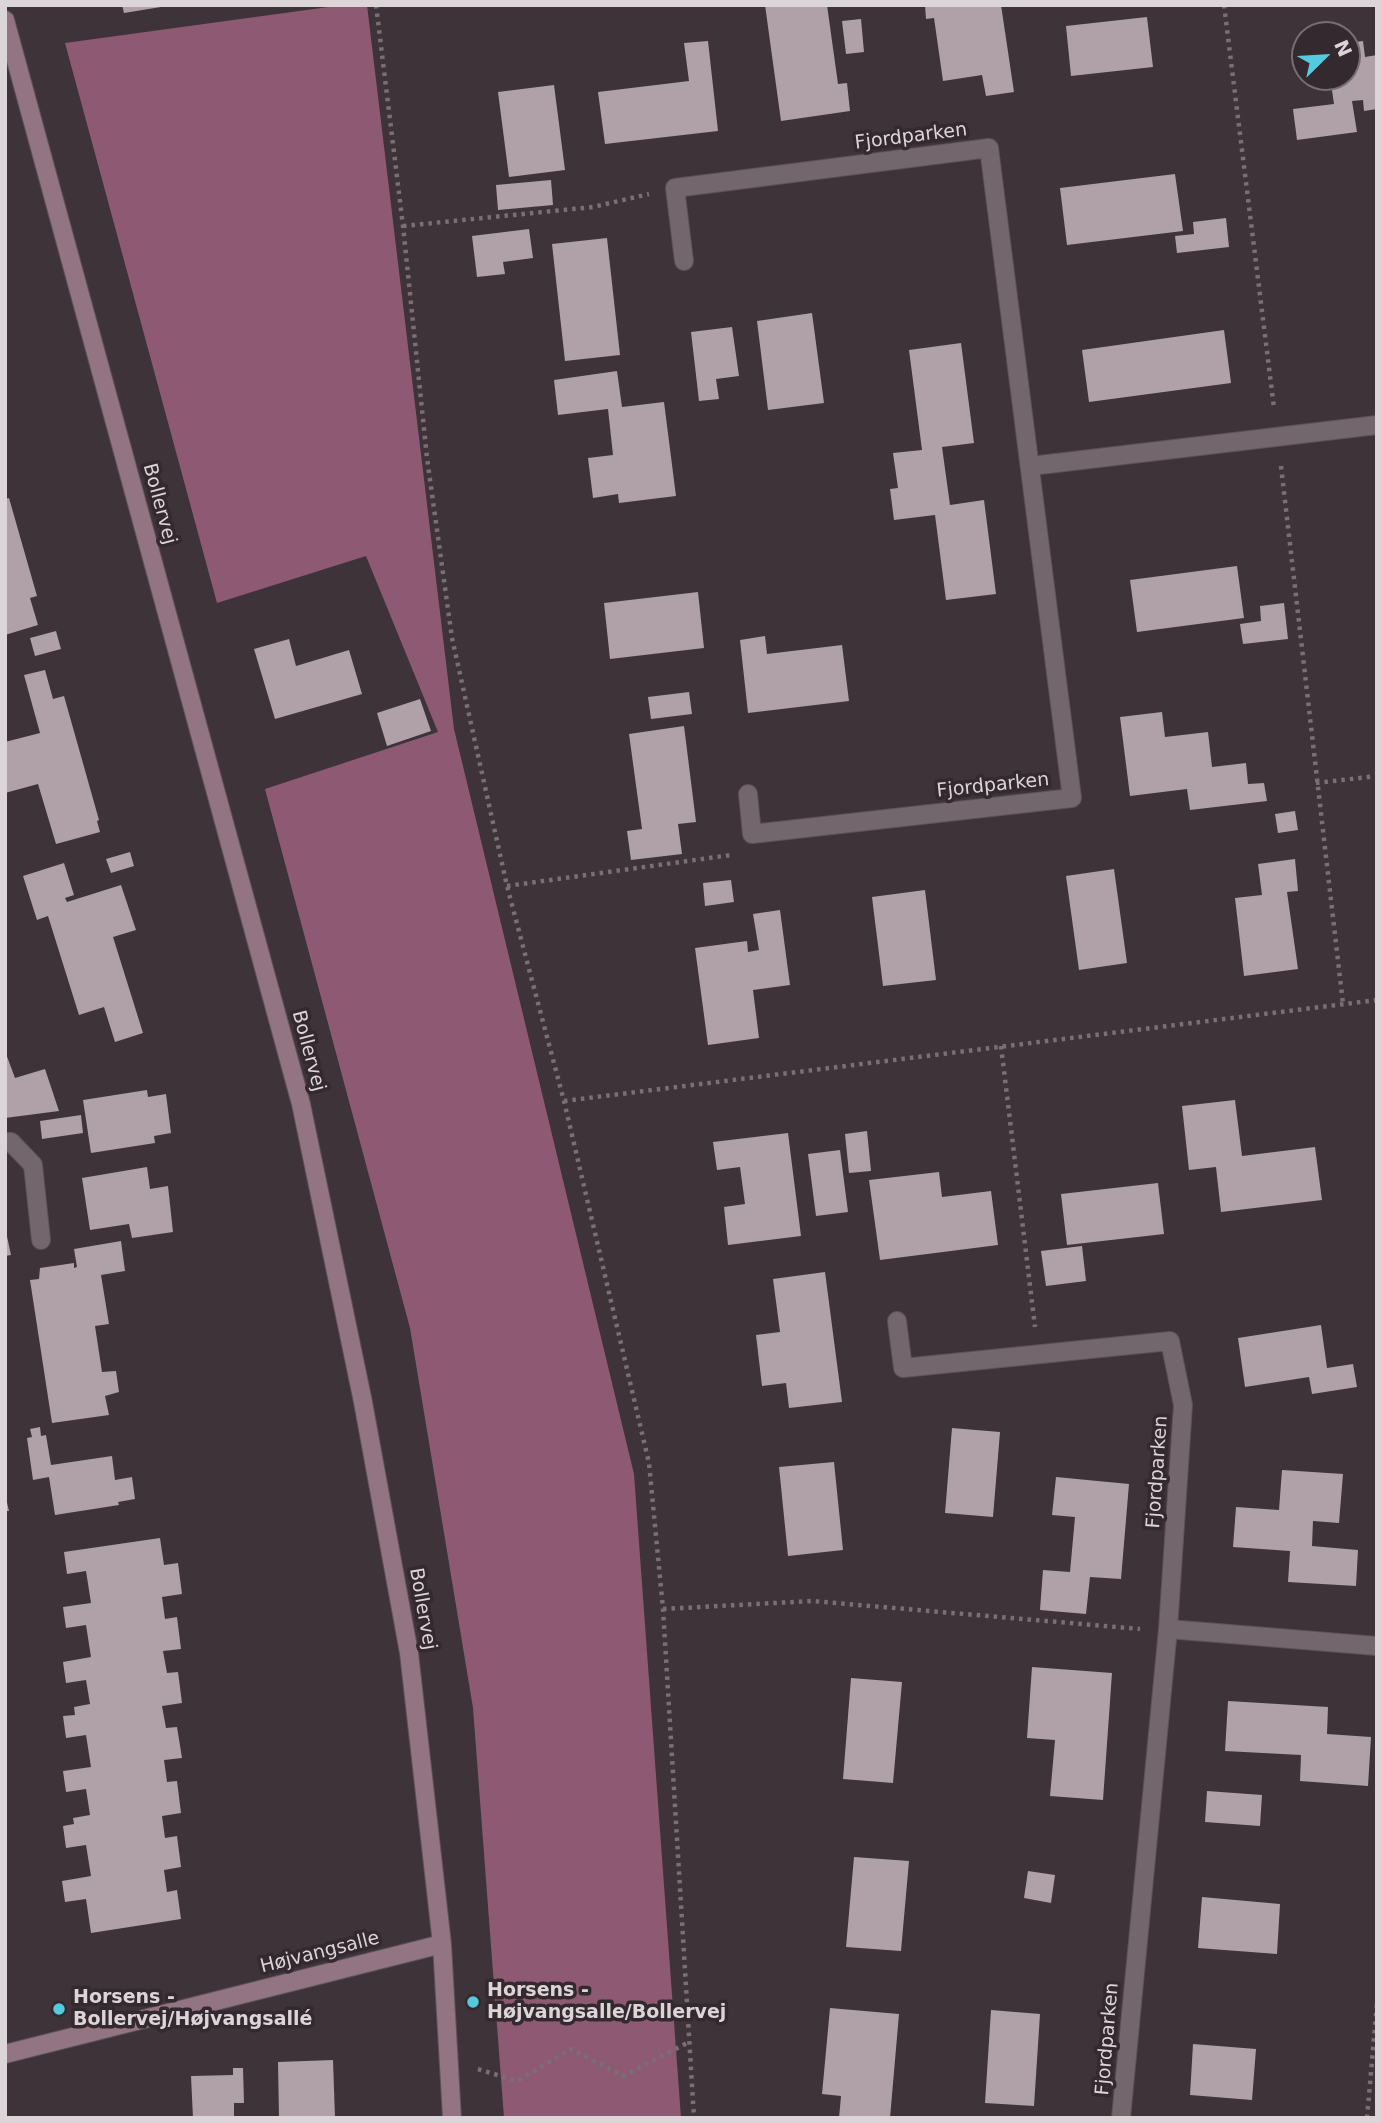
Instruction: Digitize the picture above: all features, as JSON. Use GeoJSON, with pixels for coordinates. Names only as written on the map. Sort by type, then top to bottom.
{"type":"FeatureCollection","features":[{"type":"Feature","properties":{"kind":"main road","name":"Bollervej"},"geometry":{"type":"LineString","coordinates":[[5,20],[301,1104],[363,1402],[409,1653],[442,1944],[452,2118]]}},
{"type":"Feature","properties":{"kind":"main road","name":"Højvangsalle"},"geometry":{"type":"LineString","coordinates":[[5,2054],[442,1944]]}},
{"type":"Feature","properties":{"kind":"street","name":"Fjordparken"},"geometry":{"type":"LineString","coordinates":[[676,188],[989,148],[1072,799],[752,834]]}},
{"type":"Feature","properties":{"kind":"street"},"geometry":{"type":"LineString","coordinates":[[676,188],[684,261]]}},
{"type":"Feature","properties":{"kind":"street"},"geometry":{"type":"LineString","coordinates":[[1031,466],[1377,425]]}},
{"type":"Feature","properties":{"kind":"street"},"geometry":{"type":"LineString","coordinates":[[748,794],[752,834]]}},
{"type":"Feature","properties":{"kind":"street"},"geometry":{"type":"LineString","coordinates":[[5,1142],[11,1142],[33,1165],[41,1240]]}},
{"type":"Feature","properties":{"kind":"street","name":"Fjordparken"},"geometry":{"type":"LineString","coordinates":[[897,1321],[903,1368],[1170,1341],[1183,1405],[1168,1629],[1121,2118]]}},
{"type":"Feature","properties":{"kind":"street"},"geometry":{"type":"LineString","coordinates":[[1168,1629],[1377,1646]]}},
{"type":"Feature","properties":{"kind":"path"},"geometry":{"type":"LineString","coordinates":[[376,5],[403,226],[427,458],[452,638],[507,886],[564,1101],[649,1463],[663,1609],[694,2118]]}},
{"type":"Feature","properties":{"kind":"path"},"geometry":{"type":"LineString","coordinates":[[1224,5],[1343,1004]]}},
{"type":"Feature","properties":{"kind":"path"},"geometry":{"type":"LineString","coordinates":[[403,226],[593,207],[676,188]]}},
{"type":"Feature","properties":{"kind":"path"},"geometry":{"type":"LineString","coordinates":[[1317,783],[1377,776]]}},
{"type":"Feature","properties":{"kind":"path"},"geometry":{"type":"LineString","coordinates":[[507,886],[729,856],[752,834]]}},
{"type":"Feature","properties":{"kind":"path"},"geometry":{"type":"LineString","coordinates":[[564,1101],[1377,1000]]}},
{"type":"Feature","properties":{"kind":"path"},"geometry":{"type":"LineString","coordinates":[[1001,1046],[1038,1354]]}},
{"type":"Feature","properties":{"kind":"path"},"geometry":{"type":"LineString","coordinates":[[663,1609],[812,1601],[1140,1629],[1168,1629]]}},
{"type":"Feature","properties":{"kind":"path"},"geometry":{"type":"LineString","coordinates":[[1367,2118],[1377,2004]]}},
{"type":"Feature","properties":{"kind":"path"},"geometry":{"type":"LineString","coordinates":[[449,2060],[517,2081],[571,2049],[622,2076],[689,2042]]}},
{"type":"Feature","properties":{"kind":"shaded area"},"geometry":{"type":"Polygon","coordinates":[[[343,5],[367,5],[454,729],[634,1474],[681,2118],[504,2118],[473,1708],[410,1328],[265,789],[438,732],[366,556],[217,603],[65,43],[343,5]]]}},
{"type":"Feature","properties":{"kind":"building"},"geometry":{"type":"Polygon","coordinates":[[[122,5],[161,5],[161,7],[124,13],[122,5]]]}},
{"type":"Feature","properties":{"kind":"building"},"geometry":{"type":"Polygon","coordinates":[[[765,5],[827,5],[838,84],[847,83],[850,111],[781,121],[765,5]]]}},
{"type":"Feature","properties":{"kind":"building"},"geometry":{"type":"Polygon","coordinates":[[[925,5],[1001,5],[1014,92],[986,96],[982,75],[943,81],[934,18],[926,19],[925,5]]]}},
{"type":"Feature","properties":{"kind":"building"},"geometry":{"type":"Polygon","coordinates":[[[1147,17],[1153,67],[1071,76],[1066,26],[1147,17]]]}},
{"type":"Feature","properties":{"kind":"building"},"geometry":{"type":"Polygon","coordinates":[[[861,19],[864,52],[846,54],[842,21],[861,19]]]}},
{"type":"Feature","properties":{"kind":"building"},"geometry":{"type":"Polygon","coordinates":[[[708,41],[718,131],[605,144],[598,92],[689,81],[684,43],[708,41]]]}},
{"type":"Feature","properties":{"kind":"building"},"geometry":{"type":"Polygon","coordinates":[[[1361,41],[1365,57],[1377,55],[1377,109],[1364,111],[1363,100],[1352,101],[1357,132],[1297,140],[1293,109],[1334,104],[1332,91],[1361,91],[1361,41]]]}},
{"type":"Feature","properties":{"kind":"building"},"geometry":{"type":"Polygon","coordinates":[[[554,85],[565,170],[509,177],[498,92],[554,85]]]}},
{"type":"Feature","properties":{"kind":"building"},"geometry":{"type":"Polygon","coordinates":[[[1175,174],[1183,231],[1067,245],[1060,188],[1175,174]]]}},
{"type":"Feature","properties":{"kind":"building"},"geometry":{"type":"Polygon","coordinates":[[[551,180],[553,205],[498,210],[496,185],[551,180]]]}},
{"type":"Feature","properties":{"kind":"building"},"geometry":{"type":"Polygon","coordinates":[[[1226,218],[1229,247],[1177,253],[1175,236],[1194,234],[1193,222],[1226,218]]]}},
{"type":"Feature","properties":{"kind":"building"},"geometry":{"type":"Polygon","coordinates":[[[529,229],[533,258],[503,262],[505,274],[477,277],[472,236],[529,229]]]}},
{"type":"Feature","properties":{"kind":"building"},"geometry":{"type":"Polygon","coordinates":[[[607,238],[620,355],[565,361],[552,244],[607,238]]]}},
{"type":"Feature","properties":{"kind":"building"},"geometry":{"type":"Polygon","coordinates":[[[812,313],[824,403],[768,410],[757,321],[812,313]]]}},
{"type":"Feature","properties":{"kind":"building"},"geometry":{"type":"Polygon","coordinates":[[[732,327],[739,376],[716,379],[719,399],[699,401],[691,332],[732,327]]]}},
{"type":"Feature","properties":{"kind":"building"},"geometry":{"type":"Polygon","coordinates":[[[1224,330],[1231,383],[1089,402],[1082,350],[1224,330]]]}},
{"type":"Feature","properties":{"kind":"building"},"geometry":{"type":"Polygon","coordinates":[[[961,343],[974,443],[942,447],[950,505],[984,500],[996,594],[946,600],[935,515],[894,520],[890,489],[898,488],[893,453],[922,450],[909,350],[961,343]]]}},
{"type":"Feature","properties":{"kind":"building"},"geometry":{"type":"Polygon","coordinates":[[[617,371],[622,407],[664,402],[676,496],[619,503],[618,494],[593,498],[588,458],[613,455],[608,409],[558,415],[554,380],[617,371]]]}},
{"type":"Feature","properties":{"kind":"building"},"geometry":{"type":"Polygon","coordinates":[[[9,498],[37,596],[30,598],[38,625],[5,635],[5,499],[9,498]]]}},
{"type":"Feature","properties":{"kind":"building"},"geometry":{"type":"Polygon","coordinates":[[[1237,566],[1244,618],[1137,632],[1130,580],[1237,566]]]}},
{"type":"Feature","properties":{"kind":"building"},"geometry":{"type":"Polygon","coordinates":[[[698,592],[704,648],[610,659],[604,603],[698,592]]]}},
{"type":"Feature","properties":{"kind":"building"},"geometry":{"type":"Polygon","coordinates":[[[1284,603],[1288,639],[1243,644],[1240,624],[1261,621],[1260,606],[1284,603]]]}},
{"type":"Feature","properties":{"kind":"building"},"geometry":{"type":"Polygon","coordinates":[[[56,631],[61,649],[35,656],[30,638],[56,631]]]}},
{"type":"Feature","properties":{"kind":"building"},"geometry":{"type":"Polygon","coordinates":[[[765,636],[767,654],[842,645],[849,701],[748,713],[740,640],[765,636]]]}},
{"type":"Feature","properties":{"kind":"building"},"geometry":{"type":"Polygon","coordinates":[[[289,639],[296,666],[349,650],[362,694],[275,719],[254,649],[289,639]]]}},
{"type":"Feature","properties":{"kind":"building"},"geometry":{"type":"Polygon","coordinates":[[[45,670],[53,699],[64,696],[99,820],[100,832],[56,844],[38,784],[5,793],[5,742],[40,733],[24,675],[45,670]]]}},
{"type":"Feature","properties":{"kind":"building"},"geometry":{"type":"Polygon","coordinates":[[[689,692],[692,714],[651,719],[648,697],[689,692]]]}},
{"type":"Feature","properties":{"kind":"building"},"geometry":{"type":"Polygon","coordinates":[[[420,699],[431,731],[387,746],[377,713],[420,699]]]}},
{"type":"Feature","properties":{"kind":"building"},"geometry":{"type":"Polygon","coordinates":[[[1162,712],[1165,737],[1208,732],[1212,767],[1246,763],[1248,784],[1264,783],[1267,801],[1190,810],[1187,789],[1130,796],[1120,717],[1162,712]]]}},
{"type":"Feature","properties":{"kind":"building"},"geometry":{"type":"Polygon","coordinates":[[[684,726],[696,822],[678,824],[682,854],[631,860],[627,831],[642,829],[629,734],[684,726]]]}},
{"type":"Feature","properties":{"kind":"building"},"geometry":{"type":"Polygon","coordinates":[[[1295,811],[1298,830],[1278,833],[1275,814],[1295,811]]]}},
{"type":"Feature","properties":{"kind":"building"},"geometry":{"type":"Polygon","coordinates":[[[130,852],[134,866],[111,873],[106,859],[130,852]]]}},
{"type":"Feature","properties":{"kind":"building"},"geometry":{"type":"Polygon","coordinates":[[[1295,859],[1298,891],[1287,892],[1298,969],[1244,976],[1235,898],[1262,895],[1258,864],[1295,859]]]}},
{"type":"Feature","properties":{"kind":"building"},"geometry":{"type":"Polygon","coordinates":[[[64,863],[74,895],[65,898],[67,902],[121,885],[136,930],[113,937],[143,1033],[115,1042],[104,1007],[79,1015],[48,916],[37,920],[23,876],[64,863]]]}},
{"type":"Feature","properties":{"kind":"building"},"geometry":{"type":"Polygon","coordinates":[[[1114,869],[1127,963],[1079,970],[1066,876],[1114,869]]]}},
{"type":"Feature","properties":{"kind":"building"},"geometry":{"type":"Polygon","coordinates":[[[731,880],[734,902],[705,906],[703,883],[731,880]]]}},
{"type":"Feature","properties":{"kind":"building"},"geometry":{"type":"Polygon","coordinates":[[[925,890],[936,980],[883,986],[872,897],[925,890]]]}},
{"type":"Feature","properties":{"kind":"building"},"geometry":{"type":"Polygon","coordinates":[[[780,910],[790,985],[753,990],[759,1038],[708,1045],[695,948],[747,941],[748,952],[759,950],[753,914],[780,910]]]}},
{"type":"Feature","properties":{"kind":"building"},"geometry":{"type":"Polygon","coordinates":[[[5,1051],[15,1078],[45,1069],[59,1111],[5,1118],[5,1051]]]}},
{"type":"Feature","properties":{"kind":"building"},"geometry":{"type":"Polygon","coordinates":[[[147,1090],[148,1097],[166,1094],[171,1133],[154,1136],[155,1143],[91,1153],[83,1100],[147,1090]]]}},
{"type":"Feature","properties":{"kind":"building"},"geometry":{"type":"Polygon","coordinates":[[[1235,1100],[1242,1156],[1315,1147],[1322,1200],[1221,1212],[1216,1167],[1189,1170],[1182,1106],[1235,1100]]]}},
{"type":"Feature","properties":{"kind":"building"},"geometry":{"type":"Polygon","coordinates":[[[81,1115],[83,1133],[42,1139],[40,1121],[81,1115]]]}},
{"type":"Feature","properties":{"kind":"building"},"geometry":{"type":"Polygon","coordinates":[[[867,1131],[871,1171],[849,1173],[845,1134],[867,1131]]]}},
{"type":"Feature","properties":{"kind":"building"},"geometry":{"type":"Polygon","coordinates":[[[788,1133],[801,1236],[728,1245],[724,1207],[745,1204],[740,1167],[717,1170],[713,1142],[788,1133]]]}},
{"type":"Feature","properties":{"kind":"building"},"geometry":{"type":"Polygon","coordinates":[[[840,1150],[848,1212],[816,1216],[808,1154],[840,1150]]]}},
{"type":"Feature","properties":{"kind":"building"},"geometry":{"type":"Polygon","coordinates":[[[147,1167],[150,1189],[168,1186],[173,1232],[132,1238],[129,1224],[90,1230],[82,1178],[147,1167]]]}},
{"type":"Feature","properties":{"kind":"building"},"geometry":{"type":"Polygon","coordinates":[[[939,1172],[942,1197],[991,1191],[998,1245],[880,1260],[869,1180],[939,1172]]]}},
{"type":"Feature","properties":{"kind":"building"},"geometry":{"type":"Polygon","coordinates":[[[1158,1183],[1164,1234],[1067,1245],[1061,1194],[1158,1183]]]}},
{"type":"Feature","properties":{"kind":"building"},"geometry":{"type":"Polygon","coordinates":[[[5,1227],[11,1255],[5,1256],[5,1227]]]}},
{"type":"Feature","properties":{"kind":"building"},"geometry":{"type":"Polygon","coordinates":[[[121,1241],[125,1271],[101,1275],[109,1324],[95,1326],[102,1372],[116,1371],[119,1392],[105,1396],[109,1415],[52,1423],[30,1280],[39,1279],[40,1268],[74,1263],[74,1268],[77,1267],[74,1249],[121,1241]]]}},
{"type":"Feature","properties":{"kind":"building"},"geometry":{"type":"Polygon","coordinates":[[[1082,1246],[1086,1281],[1046,1286],[1041,1251],[1082,1246]]]}},
{"type":"Feature","properties":{"kind":"building"},"geometry":{"type":"Polygon","coordinates":[[[825,1272],[842,1402],[789,1408],[786,1383],[762,1386],[756,1335],[780,1332],[773,1279],[825,1272]]]}},
{"type":"Feature","properties":{"kind":"building"},"geometry":{"type":"Polygon","coordinates":[[[1321,1325],[1327,1368],[1353,1364],[1357,1387],[1312,1394],[1309,1377],[1245,1387],[1238,1338],[1321,1325]]]}},
{"type":"Feature","properties":{"kind":"building"},"geometry":{"type":"Polygon","coordinates":[[[40,1427],[41,1436],[46,1435],[51,1465],[112,1456],[115,1480],[132,1477],[135,1499],[118,1502],[119,1505],[55,1515],[49,1477],[33,1480],[27,1438],[32,1437],[30,1429],[40,1427]]]}},
{"type":"Feature","properties":{"kind":"building"},"geometry":{"type":"Polygon","coordinates":[[[952,1428],[1000,1432],[993,1517],[945,1513],[952,1428]]]}},
{"type":"Feature","properties":{"kind":"building"},"geometry":{"type":"Polygon","coordinates":[[[834,1462],[843,1550],[788,1556],[779,1467],[834,1462]]]}},
{"type":"Feature","properties":{"kind":"building"},"geometry":{"type":"Polygon","coordinates":[[[1282,1470],[1343,1474],[1339,1523],[1313,1521],[1312,1546],[1358,1550],[1356,1586],[1288,1582],[1290,1551],[1233,1547],[1236,1507],[1279,1510],[1282,1470]]]}},
{"type":"Feature","properties":{"kind":"building"},"geometry":{"type":"Polygon","coordinates":[[[1056,1477],[1129,1484],[1121,1579],[1090,1577],[1086,1614],[1040,1610],[1043,1570],[1070,1572],[1075,1517],[1052,1515],[1056,1477]]]}},
{"type":"Feature","properties":{"kind":"building"},"geometry":{"type":"Polygon","coordinates":[[[5,1494],[9,1511],[5,1511],[5,1494]]]}},
{"type":"Feature","properties":{"kind":"building"},"geometry":{"type":"Polygon","coordinates":[[[160,1538],[164,1565],[178,1563],[182,1594],[162,1597],[165,1619],[177,1617],[181,1649],[163,1651],[167,1673],[178,1672],[182,1703],[162,1706],[166,1728],[177,1727],[182,1758],[164,1760],[167,1782],[177,1781],[181,1813],[162,1816],[165,1838],[177,1836],[181,1867],[164,1870],[167,1892],[177,1890],[181,1919],[91,1933],[86,1899],[65,1902],[62,1881],[91,1876],[86,1845],[66,1848],[63,1826],[74,1824],[73,1818],[90,1815],[86,1789],[66,1792],[63,1771],[91,1767],[86,1735],[66,1738],[63,1716],[75,1715],[74,1707],[90,1704],[86,1680],[66,1683],[63,1662],[91,1657],[86,1625],[66,1628],[63,1607],[91,1603],[86,1571],[67,1574],[64,1552],[160,1538]]]}},
{"type":"Feature","properties":{"kind":"building"},"geometry":{"type":"Polygon","coordinates":[[[1032,1667],[1112,1673],[1103,1800],[1050,1796],[1055,1740],[1027,1738],[1032,1667]]]}},
{"type":"Feature","properties":{"kind":"building"},"geometry":{"type":"Polygon","coordinates":[[[851,1678],[902,1682],[893,1783],[843,1779],[851,1678]]]}},
{"type":"Feature","properties":{"kind":"building"},"geometry":{"type":"Polygon","coordinates":[[[1228,1701],[1328,1707],[1327,1734],[1371,1737],[1368,1786],[1300,1781],[1301,1755],[1225,1751],[1228,1701]]]}},
{"type":"Feature","properties":{"kind":"building"},"geometry":{"type":"Polygon","coordinates":[[[1207,1791],[1262,1795],[1260,1826],[1205,1822],[1207,1791]]]}},
{"type":"Feature","properties":{"kind":"building"},"geometry":{"type":"Polygon","coordinates":[[[854,1857],[909,1861],[901,1951],[846,1947],[854,1857]]]}},
{"type":"Feature","properties":{"kind":"building"},"geometry":{"type":"Polygon","coordinates":[[[1028,1871],[1055,1875],[1051,1903],[1024,1898],[1028,1871]]]}},
{"type":"Feature","properties":{"kind":"building"},"geometry":{"type":"Polygon","coordinates":[[[1202,1897],[1280,1904],[1277,1954],[1198,1948],[1202,1897]]]}},
{"type":"Feature","properties":{"kind":"building"},"geometry":{"type":"Polygon","coordinates":[[[830,2008],[899,2014],[890,2118],[839,2118],[841,2096],[822,2094],[830,2008]]]}},
{"type":"Feature","properties":{"kind":"building"},"geometry":{"type":"Polygon","coordinates":[[[991,2010],[1040,2014],[1034,2106],[985,2103],[991,2010]]]}},
{"type":"Feature","properties":{"kind":"building"},"geometry":{"type":"Polygon","coordinates":[[[1193,2044],[1256,2049],[1252,2100],[1190,2095],[1193,2044]]]}},
{"type":"Feature","properties":{"kind":"building"},"geometry":{"type":"Polygon","coordinates":[[[333,2060],[335,2118],[279,2118],[278,2062],[333,2060]]]}},
{"type":"Feature","properties":{"kind":"building"},"geometry":{"type":"Polygon","coordinates":[[[233,2068],[243,2068],[244,2103],[234,2103],[234,2118],[193,2118],[191,2076],[233,2075],[233,2068]]]}},
{"type":"Feature","properties":{"kind":"place","name":"Horsens - Højvangsalle/Bollervej"},"geometry":{"type":"Point","coordinates":[473,2002]}},
{"type":"Feature","properties":{"kind":"place","name":"Horsens - Bollervej/Højvangsallé"},"geometry":{"type":"Point","coordinates":[59,2009]}}]}
